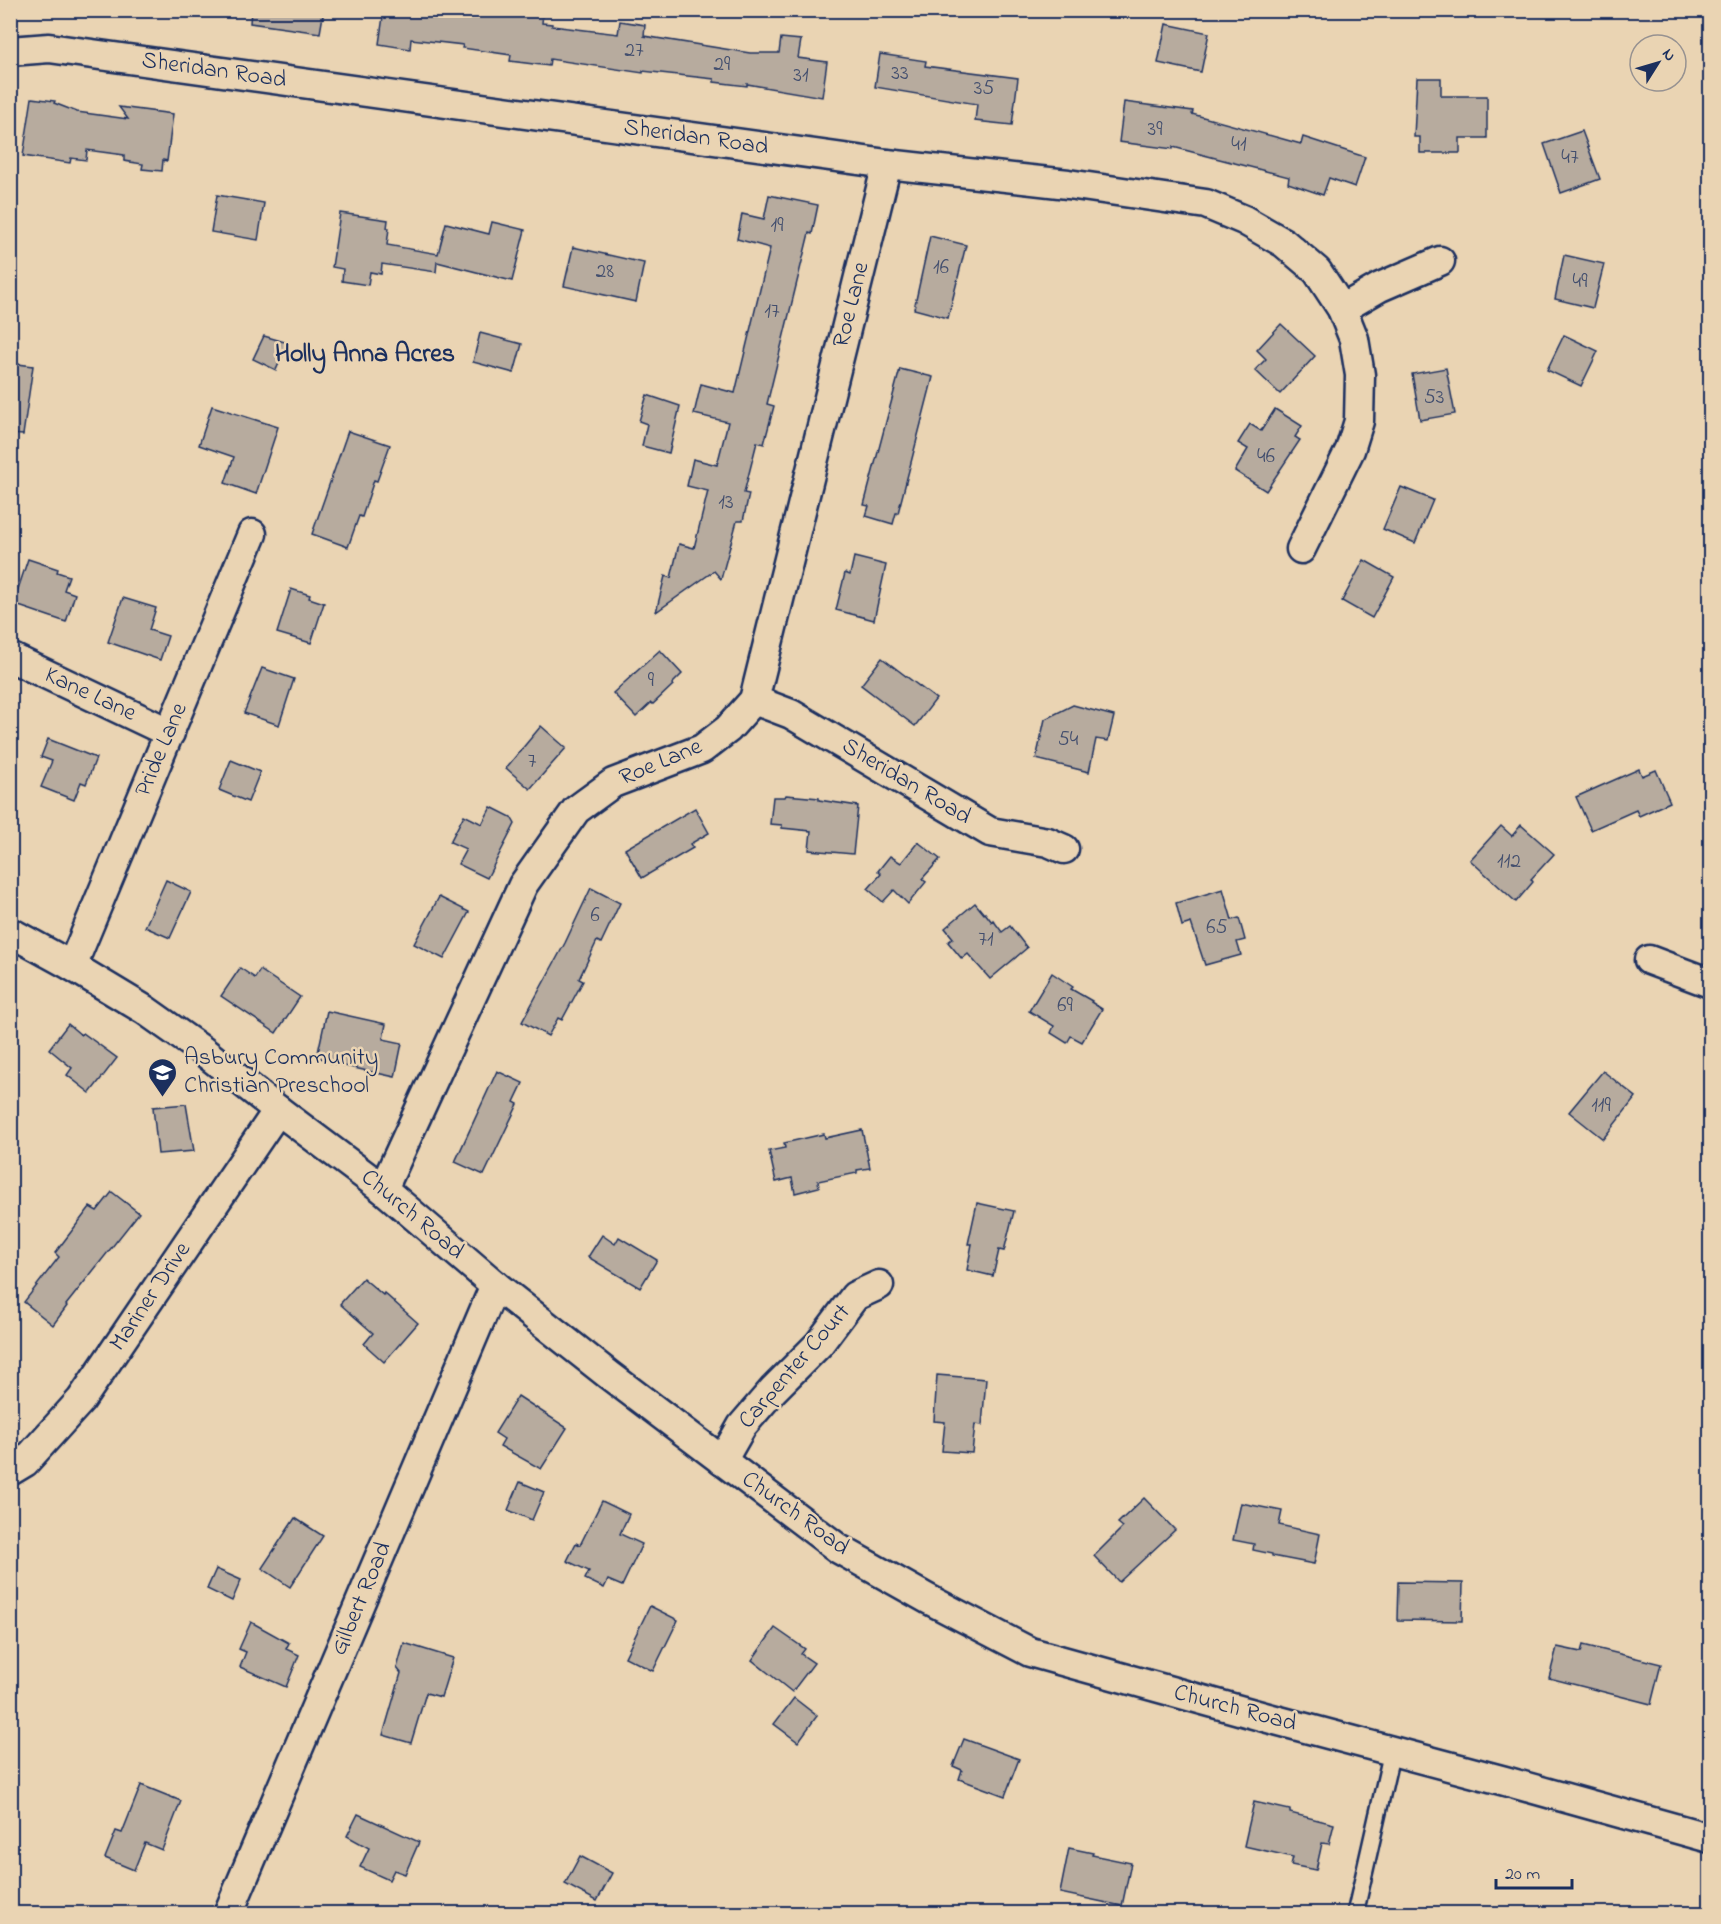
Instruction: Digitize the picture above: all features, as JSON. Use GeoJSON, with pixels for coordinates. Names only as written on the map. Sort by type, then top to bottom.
{"type":"FeatureCollection","features":[{"type":"Feature","properties":{"kind":"street","name":"Sheridan Road"},"geometry":{"type":"LineString","coordinates":[[10,51],[49,48],[887,164],[1068,184],[1206,204],[1244,220],[1284,243],[1317,271],[1342,309],[1354,339],[1360,375],[1359,421],[1350,450],[1301,549]]}},
{"type":"Feature","properties":{"kind":"street","name":"Roe Lane"},"geometry":{"type":"LineString","coordinates":[[383,1189],[523,885],[576,810],[613,783],[702,749],[728,729],[754,700],[887,164]]}},
{"type":"Feature","properties":{"kind":"street"},"geometry":{"type":"LineString","coordinates":[[1342,309],[1380,287],[1440,261]]}},
{"type":"Feature","properties":{"kind":"street","name":"Pride Lane"},"geometry":{"type":"LineString","coordinates":[[72,966],[252,534]]}},
{"type":"Feature","properties":{"kind":"street","name":"Kane Lane"},"geometry":{"type":"LineString","coordinates":[[10,657],[170,733]]}},
{"type":"Feature","properties":{"kind":"street","name":"Sheridan Road"},"geometry":{"type":"LineString","coordinates":[[754,700],[791,714],[990,832],[1048,842],[1064,849]]}},
{"type":"Feature","properties":{"kind":"street","name":"Church Road"},"geometry":{"type":"LineString","coordinates":[[10,932],[145,1010],[203,1051],[383,1189],[495,1285],[839,1550],[928,1599],[1030,1652],[1710,1838]]}},
{"type":"Feature","properties":{"kind":"street"},"geometry":{"type":"LineString","coordinates":[[1649,960],[1710,983]]}},
{"type":"Feature","properties":{"kind":"street","name":"Mariner Drive"},"geometry":{"type":"LineString","coordinates":[[10,1471],[25,1462],[81,1400],[278,1110]]}},
{"type":"Feature","properties":{"kind":"street","name":"Gilbert Road"},"geometry":{"type":"LineString","coordinates":[[228,1914],[495,1285]]}},
{"type":"Feature","properties":{"kind":"street","name":"Carpenter Court"},"geometry":{"type":"LineString","coordinates":[[722,1461],[742,1426],[773,1390],[819,1344],[855,1296],[879,1285]]}},
{"type":"Feature","properties":{"kind":"lane"},"geometry":{"type":"LineString","coordinates":[[1355,1914],[1392,1751]]}},
{"type":"Feature","properties":{"kind":"building"},"geometry":{"type":"Polygon","coordinates":[[[251,10],[324,10],[320,33],[250,23],[251,10]]]}},
{"type":"Feature","properties":{"kind":"building"},"geometry":{"type":"Polygon","coordinates":[[[384,10],[523,10],[543,13],[542,23],[552,24],[552,26],[618,34],[620,21],[645,25],[644,36],[750,53],[779,53],[781,38],[801,40],[798,58],[827,62],[822,97],[747,84],[747,86],[714,82],[714,79],[643,71],[643,73],[550,59],[549,66],[510,61],[511,55],[462,48],[463,45],[411,39],[410,49],[379,44],[384,10]]]}},
{"type":"Feature","properties":{"kind":"building"},"geometry":{"type":"Polygon","coordinates":[[[1166,24],[1209,33],[1201,72],[1158,63],[1166,24]]]}},
{"type":"Feature","properties":{"kind":"building"},"geometry":{"type":"Polygon","coordinates":[[[880,54],[926,61],[925,66],[1018,78],[1012,125],[975,121],[977,104],[875,87],[880,54]]]}},
{"type":"Feature","properties":{"kind":"building"},"geometry":{"type":"Polygon","coordinates":[[[1417,78],[1441,78],[1441,96],[1487,96],[1487,138],[1460,138],[1460,153],[1420,153],[1420,137],[1414,137],[1417,78]]]}},
{"type":"Feature","properties":{"kind":"building"},"geometry":{"type":"Polygon","coordinates":[[[32,98],[55,101],[54,103],[77,112],[128,119],[119,107],[173,114],[167,161],[163,160],[162,171],[142,169],[143,164],[124,161],[124,155],[87,150],[86,160],[71,158],[70,163],[23,156],[32,98]]]}},
{"type":"Feature","properties":{"kind":"building"},"geometry":{"type":"Polygon","coordinates":[[[1124,102],[1193,111],[1192,114],[1301,144],[1303,137],[1365,157],[1355,187],[1329,178],[1323,195],[1288,183],[1289,177],[1173,147],[1173,149],[1119,142],[1124,102]]]}},
{"type":"Feature","properties":{"kind":"building"},"geometry":{"type":"Polygon","coordinates":[[[1582,131],[1600,179],[1561,193],[1544,144],[1582,131]]]}},
{"type":"Feature","properties":{"kind":"building"},"geometry":{"type":"Polygon","coordinates":[[[217,195],[264,203],[258,240],[211,232],[217,195]]]}},
{"type":"Feature","properties":{"kind":"building"},"geometry":{"type":"Polygon","coordinates":[[[769,195],[818,205],[767,404],[774,406],[764,444],[757,442],[744,493],[749,494],[743,521],[737,521],[721,579],[714,571],[656,612],[665,576],[671,578],[679,544],[694,548],[708,491],[687,486],[693,459],[717,465],[728,422],[694,414],[701,384],[735,393],[770,248],[737,239],[742,214],[764,219],[769,195]]]}},
{"type":"Feature","properties":{"kind":"building"},"geometry":{"type":"Polygon","coordinates":[[[340,213],[388,220],[387,245],[438,254],[446,223],[489,234],[492,222],[525,230],[512,281],[437,262],[436,272],[382,264],[381,274],[370,272],[368,285],[342,281],[343,269],[332,267],[340,213]]]}},
{"type":"Feature","properties":{"kind":"building"},"geometry":{"type":"Polygon","coordinates":[[[930,236],[966,245],[948,318],[914,309],[930,236]]]}},
{"type":"Feature","properties":{"kind":"building"},"geometry":{"type":"Polygon","coordinates":[[[573,247],[644,263],[636,302],[564,286],[573,247]]]}},
{"type":"Feature","properties":{"kind":"building"},"geometry":{"type":"Polygon","coordinates":[[[1564,255],[1604,264],[1593,308],[1555,299],[1564,255]]]}},
{"type":"Feature","properties":{"kind":"building"},"geometry":{"type":"Polygon","coordinates":[[[1281,324],[1315,356],[1280,394],[1255,370],[1266,359],[1257,350],[1281,324]]]}},
{"type":"Feature","properties":{"kind":"building"},"geometry":{"type":"Polygon","coordinates":[[[480,333],[522,344],[514,373],[473,362],[480,333]]]}},
{"type":"Feature","properties":{"kind":"building"},"geometry":{"type":"Polygon","coordinates":[[[1564,335],[1598,351],[1581,386],[1547,370],[1564,335]]]}},
{"type":"Feature","properties":{"kind":"building"},"geometry":{"type":"Polygon","coordinates":[[[264,336],[288,343],[276,370],[253,359],[264,336]]]}},
{"type":"Feature","properties":{"kind":"building"},"geometry":{"type":"Polygon","coordinates":[[[10,363],[33,366],[23,435],[10,434],[10,363]]]}},
{"type":"Feature","properties":{"kind":"building"},"geometry":{"type":"Polygon","coordinates":[[[1446,368],[1455,414],[1420,420],[1412,374],[1446,368]]]}},
{"type":"Feature","properties":{"kind":"building"},"geometry":{"type":"Polygon","coordinates":[[[900,369],[933,377],[898,513],[896,513],[893,524],[866,516],[869,506],[864,505],[900,369]]]}},
{"type":"Feature","properties":{"kind":"building"},"geometry":{"type":"Polygon","coordinates":[[[647,395],[680,406],[669,453],[642,446],[647,424],[639,421],[647,395]]]}},
{"type":"Feature","properties":{"kind":"building"},"geometry":{"type":"Polygon","coordinates":[[[212,406],[278,427],[256,494],[225,483],[234,457],[199,445],[212,406]]]}},
{"type":"Feature","properties":{"kind":"building"},"geometry":{"type":"Polygon","coordinates":[[[1275,409],[1302,426],[1295,437],[1300,440],[1266,491],[1235,471],[1248,449],[1238,443],[1250,424],[1261,431],[1275,409]]]}},
{"type":"Feature","properties":{"kind":"building"},"geometry":{"type":"Polygon","coordinates":[[[348,431],[390,445],[348,547],[312,534],[348,431]]]}},
{"type":"Feature","properties":{"kind":"building"},"geometry":{"type":"Polygon","coordinates":[[[1401,487],[1433,500],[1415,543],[1383,529],[1401,487]]]}},
{"type":"Feature","properties":{"kind":"building"},"geometry":{"type":"Polygon","coordinates":[[[854,557],[886,565],[874,620],[836,610],[845,573],[850,575],[854,557]]]}},
{"type":"Feature","properties":{"kind":"building"},"geometry":{"type":"Polygon","coordinates":[[[28,559],[58,569],[57,572],[69,576],[64,590],[75,594],[66,622],[13,604],[28,559]]]}},
{"type":"Feature","properties":{"kind":"building"},"geometry":{"type":"Polygon","coordinates":[[[1364,560],[1394,577],[1372,618],[1342,601],[1364,560]]]}},
{"type":"Feature","properties":{"kind":"building"},"geometry":{"type":"Polygon","coordinates":[[[291,589],[310,595],[309,598],[324,603],[311,643],[277,633],[291,589]]]}},
{"type":"Feature","properties":{"kind":"building"},"geometry":{"type":"Polygon","coordinates":[[[123,598],[156,608],[149,630],[168,636],[160,660],[108,642],[123,598]]]}},
{"type":"Feature","properties":{"kind":"building"},"geometry":{"type":"Polygon","coordinates":[[[660,650],[682,674],[653,704],[651,703],[636,717],[613,693],[660,650]]]}},
{"type":"Feature","properties":{"kind":"building"},"geometry":{"type":"Polygon","coordinates":[[[882,658],[936,699],[915,726],[861,685],[882,658]]]}},
{"type":"Feature","properties":{"kind":"building"},"geometry":{"type":"Polygon","coordinates":[[[262,668],[294,679],[279,725],[244,713],[262,668]]]}},
{"type":"Feature","properties":{"kind":"building"},"geometry":{"type":"Polygon","coordinates":[[[1073,705],[1114,716],[1108,741],[1096,739],[1089,772],[1036,759],[1045,719],[1073,705]]]}},
{"type":"Feature","properties":{"kind":"building"},"geometry":{"type":"Polygon","coordinates":[[[541,726],[566,748],[530,789],[506,768],[541,726]]]}},
{"type":"Feature","properties":{"kind":"building"},"geometry":{"type":"Polygon","coordinates":[[[48,739],[96,758],[86,784],[81,782],[74,800],[41,787],[52,761],[41,757],[48,739]]]}},
{"type":"Feature","properties":{"kind":"building"},"geometry":{"type":"Polygon","coordinates":[[[231,760],[260,772],[248,802],[219,790],[231,760]]]}},
{"type":"Feature","properties":{"kind":"building"},"geometry":{"type":"Polygon","coordinates":[[[1639,769],[1642,776],[1656,770],[1670,802],[1639,816],[1636,810],[1591,830],[1576,797],[1639,769]]]}},
{"type":"Feature","properties":{"kind":"building"},"geometry":{"type":"Polygon","coordinates":[[[786,795],[819,798],[819,800],[858,806],[853,854],[809,850],[811,831],[782,828],[782,825],[770,824],[773,797],[785,797],[786,795]]]}},
{"type":"Feature","properties":{"kind":"building"},"geometry":{"type":"Polygon","coordinates":[[[491,807],[511,817],[515,824],[487,878],[458,864],[466,849],[450,842],[464,815],[482,824],[491,807]]]}},
{"type":"Feature","properties":{"kind":"building"},"geometry":{"type":"Polygon","coordinates":[[[695,808],[709,833],[690,844],[693,848],[642,878],[625,849],[695,808]]]}},
{"type":"Feature","properties":{"kind":"building"},"geometry":{"type":"Polygon","coordinates":[[[1521,825],[1554,854],[1531,879],[1533,882],[1516,902],[1470,860],[1501,826],[1512,836],[1521,825]]]}},
{"type":"Feature","properties":{"kind":"building"},"geometry":{"type":"Polygon","coordinates":[[[918,842],[940,859],[922,879],[926,882],[908,904],[894,890],[883,902],[868,889],[881,874],[878,871],[890,856],[901,863],[918,842]]]}},
{"type":"Feature","properties":{"kind":"building"},"geometry":{"type":"Polygon","coordinates":[[[166,880],[191,892],[170,938],[145,927],[166,880]]]}},
{"type":"Feature","properties":{"kind":"building"},"geometry":{"type":"Polygon","coordinates":[[[591,888],[620,903],[601,943],[597,941],[579,979],[583,981],[562,1020],[558,1018],[548,1036],[522,1022],[565,943],[591,888]]]}},
{"type":"Feature","properties":{"kind":"building"},"geometry":{"type":"Polygon","coordinates":[[[1223,889],[1232,920],[1239,918],[1245,940],[1237,942],[1241,955],[1205,965],[1191,923],[1182,926],[1176,903],[1223,889]]]}},
{"type":"Feature","properties":{"kind":"building"},"geometry":{"type":"Polygon","coordinates":[[[439,897],[469,912],[444,959],[414,944],[439,897]]]}},
{"type":"Feature","properties":{"kind":"building"},"geometry":{"type":"Polygon","coordinates":[[[975,903],[1002,932],[1010,926],[1027,948],[990,979],[968,954],[962,959],[948,942],[953,938],[945,928],[975,903]]]}},
{"type":"Feature","properties":{"kind":"building"},"geometry":{"type":"Polygon","coordinates":[[[240,968],[255,978],[260,970],[300,997],[276,1033],[221,996],[240,968]]]}},
{"type":"Feature","properties":{"kind":"building"},"geometry":{"type":"Polygon","coordinates":[[[1052,973],[1073,987],[1071,989],[1102,1009],[1082,1042],[1071,1036],[1067,1043],[1051,1033],[1054,1026],[1029,1011],[1052,973]]]}},
{"type":"Feature","properties":{"kind":"building"},"geometry":{"type":"Polygon","coordinates":[[[327,1011],[386,1024],[383,1039],[402,1043],[395,1077],[331,1063],[331,1061],[317,1057],[327,1011]]]}},
{"type":"Feature","properties":{"kind":"building"},"geometry":{"type":"Polygon","coordinates":[[[68,1024],[117,1058],[90,1093],[67,1075],[72,1068],[49,1049],[68,1024]]]}},
{"type":"Feature","properties":{"kind":"building"},"geometry":{"type":"Polygon","coordinates":[[[497,1071],[523,1083],[514,1102],[518,1104],[484,1175],[455,1162],[497,1071]]]}},
{"type":"Feature","properties":{"kind":"building"},"geometry":{"type":"Polygon","coordinates":[[[1603,1071],[1636,1097],[1603,1139],[1569,1112],[1603,1071]]]}},
{"type":"Feature","properties":{"kind":"building"},"geometry":{"type":"Polygon","coordinates":[[[186,1104],[194,1151],[158,1154],[153,1107],[186,1104]]]}},
{"type":"Feature","properties":{"kind":"building"},"geometry":{"type":"Polygon","coordinates":[[[862,1130],[870,1168],[818,1181],[819,1187],[795,1193],[792,1178],[776,1182],[769,1151],[785,1148],[784,1143],[824,1134],[825,1138],[862,1130]]]}},
{"type":"Feature","properties":{"kind":"building"},"geometry":{"type":"Polygon","coordinates":[[[112,1192],[139,1213],[66,1305],[53,1325],[24,1302],[59,1257],[55,1253],[90,1207],[97,1211],[112,1192]]]}},
{"type":"Feature","properties":{"kind":"building"},"geometry":{"type":"Polygon","coordinates":[[[977,1203],[1014,1211],[1004,1251],[999,1250],[993,1276],[967,1270],[972,1244],[968,1244],[977,1203]]]}},
{"type":"Feature","properties":{"kind":"building"},"geometry":{"type":"Polygon","coordinates":[[[602,1235],[615,1244],[619,1237],[657,1260],[640,1288],[588,1257],[602,1235]]]}},
{"type":"Feature","properties":{"kind":"building"},"geometry":{"type":"Polygon","coordinates":[[[363,1278],[418,1323],[384,1362],[364,1344],[373,1333],[340,1304],[363,1278]]]}},
{"type":"Feature","properties":{"kind":"building"},"geometry":{"type":"Polygon","coordinates":[[[937,1375],[986,1379],[982,1425],[975,1424],[972,1453],[942,1451],[945,1422],[934,1421],[937,1375]]]}},
{"type":"Feature","properties":{"kind":"building"},"geometry":{"type":"Polygon","coordinates":[[[518,1396],[567,1428],[541,1469],[500,1446],[504,1439],[495,1433],[518,1396]]]}},
{"type":"Feature","properties":{"kind":"building"},"geometry":{"type":"Polygon","coordinates":[[[520,1482],[544,1492],[532,1520],[508,1510],[520,1482]]]}},
{"type":"Feature","properties":{"kind":"building"},"geometry":{"type":"Polygon","coordinates":[[[1144,1498],[1175,1530],[1119,1582],[1094,1556],[1123,1527],[1118,1523],[1144,1498]]]}},
{"type":"Feature","properties":{"kind":"building"},"geometry":{"type":"Polygon","coordinates":[[[602,1501],[629,1514],[620,1534],[642,1544],[622,1586],[608,1580],[604,1588],[585,1579],[589,1571],[567,1561],[576,1543],[580,1545],[602,1501]]]}},
{"type":"Feature","properties":{"kind":"building"},"geometry":{"type":"Polygon","coordinates":[[[1241,1503],[1282,1511],[1279,1525],[1320,1534],[1314,1564],[1272,1556],[1272,1554],[1253,1550],[1254,1544],[1233,1540],[1241,1503]]]}},
{"type":"Feature","properties":{"kind":"building"},"geometry":{"type":"Polygon","coordinates":[[[295,1518],[323,1536],[290,1587],[262,1568],[295,1518]]]}},
{"type":"Feature","properties":{"kind":"building"},"geometry":{"type":"Polygon","coordinates":[[[216,1569],[241,1580],[232,1601],[207,1589],[216,1569]]]}},
{"type":"Feature","properties":{"kind":"building"},"geometry":{"type":"Polygon","coordinates":[[[1398,1582],[1463,1583],[1462,1621],[1397,1620],[1398,1582]]]}},
{"type":"Feature","properties":{"kind":"building"},"geometry":{"type":"Polygon","coordinates":[[[650,1606],[678,1620],[653,1671],[625,1657],[650,1606]]]}},
{"type":"Feature","properties":{"kind":"building"},"geometry":{"type":"Polygon","coordinates":[[[251,1622],[289,1643],[286,1649],[299,1655],[286,1687],[240,1667],[246,1652],[239,1649],[251,1622]]]}},
{"type":"Feature","properties":{"kind":"building"},"geometry":{"type":"Polygon","coordinates":[[[775,1628],[805,1649],[801,1654],[814,1663],[792,1692],[752,1660],[775,1628]]]}},
{"type":"Feature","properties":{"kind":"building"},"geometry":{"type":"Polygon","coordinates":[[[404,1643],[453,1658],[441,1697],[426,1693],[411,1743],[383,1735],[401,1673],[397,1668],[404,1643]]]}},
{"type":"Feature","properties":{"kind":"building"},"geometry":{"type":"Polygon","coordinates":[[[1583,1645],[1661,1664],[1651,1704],[1549,1678],[1557,1647],[1581,1652],[1583,1645]]]}},
{"type":"Feature","properties":{"kind":"building"},"geometry":{"type":"Polygon","coordinates":[[[794,1698],[817,1716],[798,1742],[774,1724],[794,1698]]]}},
{"type":"Feature","properties":{"kind":"building"},"geometry":{"type":"Polygon","coordinates":[[[964,1739],[1019,1759],[1005,1796],[959,1779],[962,1770],[953,1766],[964,1739]]]}},
{"type":"Feature","properties":{"kind":"building"},"geometry":{"type":"Polygon","coordinates":[[[141,1785],[181,1801],[162,1850],[145,1843],[134,1870],[105,1858],[116,1831],[122,1833],[141,1785]]]}},
{"type":"Feature","properties":{"kind":"building"},"geometry":{"type":"Polygon","coordinates":[[[1254,1802],[1290,1810],[1290,1813],[1334,1824],[1329,1844],[1322,1843],[1316,1870],[1291,1865],[1293,1857],[1244,1846],[1254,1802]]]}},
{"type":"Feature","properties":{"kind":"building"},"geometry":{"type":"Polygon","coordinates":[[[358,1814],[419,1842],[405,1874],[394,1870],[389,1880],[360,1867],[369,1848],[347,1836],[358,1814]]]}},
{"type":"Feature","properties":{"kind":"building"},"geometry":{"type":"Polygon","coordinates":[[[1069,1848],[1131,1863],[1122,1906],[1060,1893],[1069,1848]]]}},
{"type":"Feature","properties":{"kind":"building"},"geometry":{"type":"Polygon","coordinates":[[[580,1856],[612,1873],[597,1901],[565,1884],[580,1856]]]}},
{"type":"Feature","properties":{"kind":"place","name":"Asbury Community Christian Preschool"},"geometry":{"type":"Point","coordinates":[163,1098]}},
{"type":"Feature","properties":{"kind":"district","name":"Holly Anna Acres"},"geometry":{"type":"Point","coordinates":[365,355]}}]}
